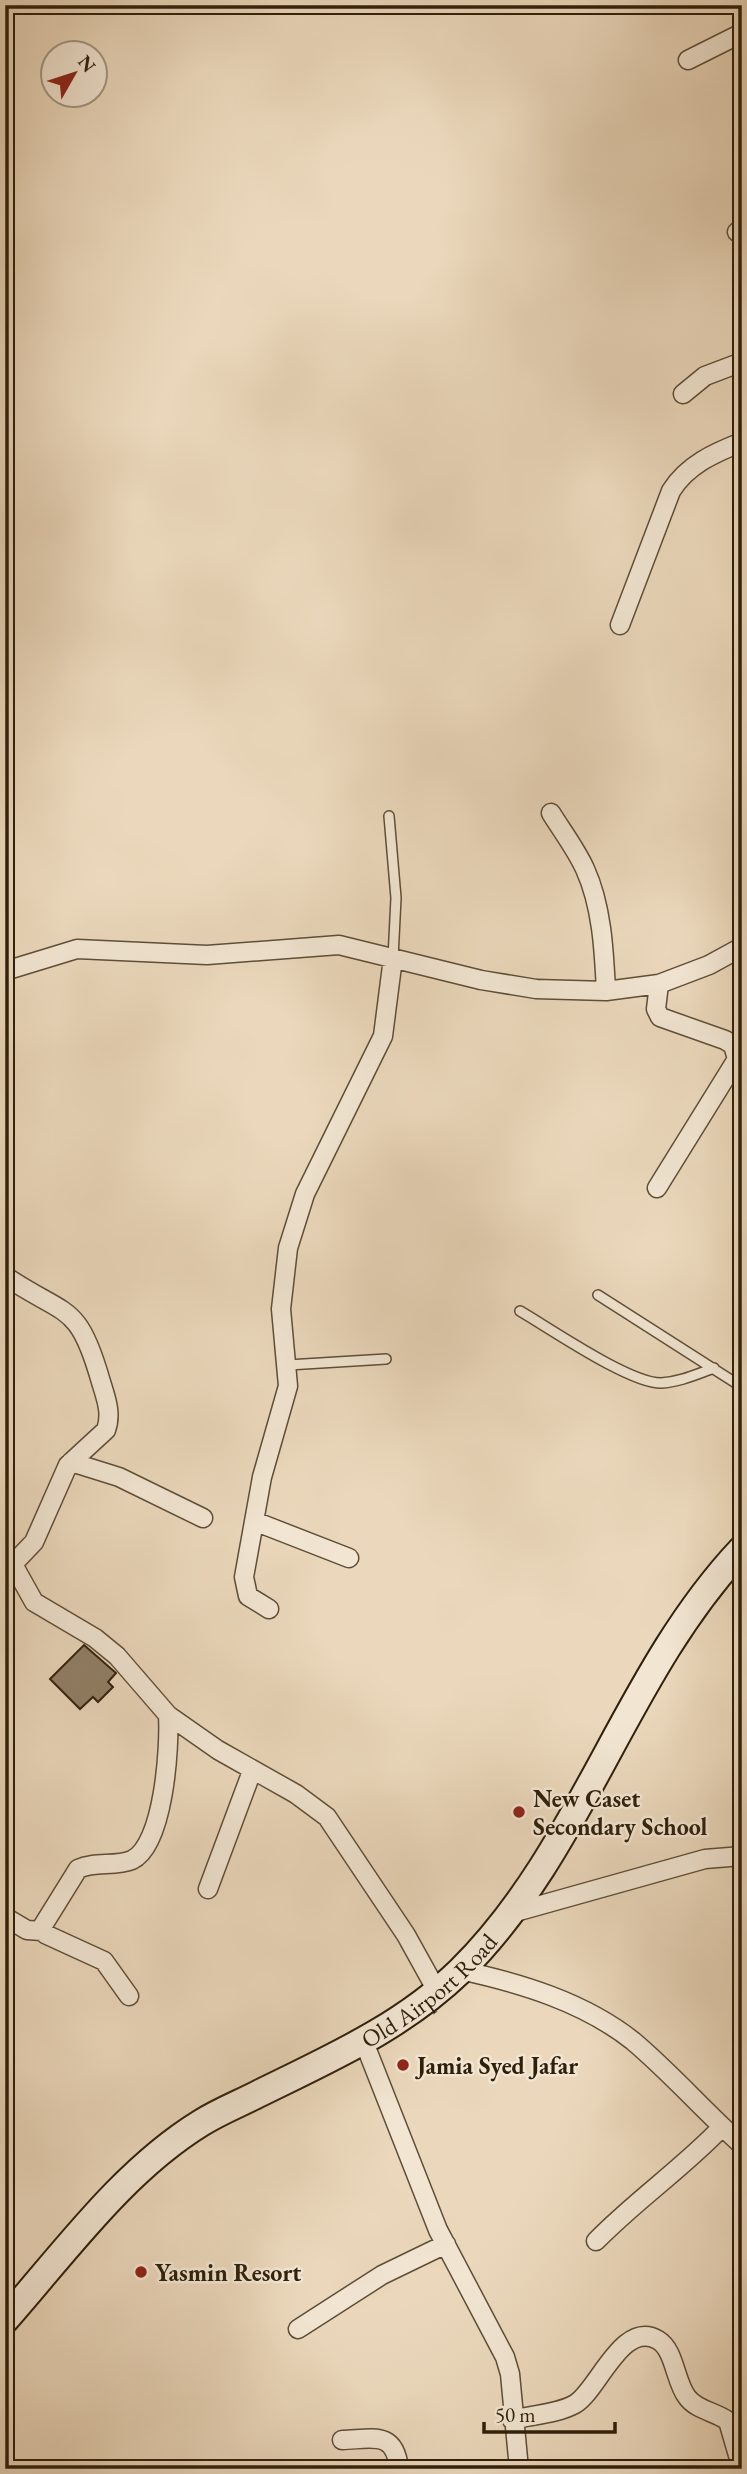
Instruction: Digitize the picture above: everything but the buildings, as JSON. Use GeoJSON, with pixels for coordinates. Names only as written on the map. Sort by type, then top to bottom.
{"type":"FeatureCollection","features":[{"type":"Feature","properties":{"kind":"main road","name":"Old Airport Road"},"geometry":{"type":"LineString","coordinates":[[5,2320],[157,2154],[202,2122],[364,2042],[415,2010],[460,1970],[512,1913],[547,1863],[674,1634],[742,1549]]}},
{"type":"Feature","properties":{"kind":"street"},"geometry":{"type":"LineString","coordinates":[[688,60],[742,33]]}},
{"type":"Feature","properties":{"kind":"street"},"geometry":{"type":"LineString","coordinates":[[683,394],[705,376],[742,362]]}},
{"type":"Feature","properties":{"kind":"street"},"geometry":{"type":"LineString","coordinates":[[620,625],[678,479],[713,454],[742,442]]}},
{"type":"Feature","properties":{"kind":"street"},"geometry":{"type":"LineString","coordinates":[[551,813],[584,867],[592,888],[604,951],[606,991]]}},
{"type":"Feature","properties":{"kind":"street"},"geometry":{"type":"LineString","coordinates":[[5,971],[66,951],[88,949],[207,955],[339,945],[481,980],[536,989],[606,991],[659,984],[709,965],[742,947]]}},
{"type":"Feature","properties":{"kind":"street"},"geometry":{"type":"LineString","coordinates":[[269,1609],[248,1596],[245,1589],[261,1477],[284,1406],[288,1365],[281,1309],[288,1248],[305,1194],[383,1036],[393,958]]}},
{"type":"Feature","properties":{"kind":"street"},"geometry":{"type":"LineString","coordinates":[[657,1188],[737,1059],[733,1045],[725,1040],[660,1017],[656,1010],[659,984]]}},
{"type":"Feature","properties":{"kind":"street"},"geometry":{"type":"LineString","coordinates":[[5,1276],[74,1317],[93,1355],[108,1406],[109,1422],[106,1430],[71,1462],[34,1542],[10,1556],[34,1602],[96,1638],[117,1656],[168,1715],[252,1771],[296,1794],[327,1817],[406,1935],[437,1991]]}},
{"type":"Feature","properties":{"kind":"street"},"geometry":{"type":"LineString","coordinates":[[71,1462],[119,1477],[203,1518]]}},
{"type":"Feature","properties":{"kind":"street"},"geometry":{"type":"LineString","coordinates":[[254,1521],[349,1558]]}},
{"type":"Feature","properties":{"kind":"street"},"geometry":{"type":"LineString","coordinates":[[42,1931],[43,1922],[78,1869],[85,1865],[131,1860],[146,1843],[164,1795],[168,1715]]}},
{"type":"Feature","properties":{"kind":"street"},"geometry":{"type":"LineString","coordinates":[[208,1889],[252,1771]]}},
{"type":"Feature","properties":{"kind":"street"},"geometry":{"type":"LineString","coordinates":[[512,1913],[705,1859],[742,1856]]}},
{"type":"Feature","properties":{"kind":"street"},"geometry":{"type":"LineString","coordinates":[[5,1917],[27,1930],[42,1931],[104,1961],[129,1996]]}},
{"type":"Feature","properties":{"kind":"street"},"geometry":{"type":"LineString","coordinates":[[460,1970],[533,1989],[607,2023],[670,2075],[742,2145]]}},
{"type":"Feature","properties":{"kind":"street"},"geometry":{"type":"LineString","coordinates":[[364,2042],[446,2244],[505,2357],[510,2374],[512,2420],[519,2469]]}},
{"type":"Feature","properties":{"kind":"street"},"geometry":{"type":"LineString","coordinates":[[596,2241],[625,2210],[692,2158],[722,2127]]}},
{"type":"Feature","properties":{"kind":"street"},"geometry":{"type":"LineString","coordinates":[[298,2329],[382,2275],[446,2244]]}},
{"type":"Feature","properties":{"kind":"street"},"geometry":{"type":"LineString","coordinates":[[512,2420],[576,2403],[590,2390],[617,2351],[641,2339],[653,2339],[661,2341],[667,2351],[684,2394],[691,2403],[728,2421],[742,2469]]}},
{"type":"Feature","properties":{"kind":"street"},"geometry":{"type":"LineString","coordinates":[[342,2440],[380,2438],[388,2441],[397,2453],[399,2469]]}},
{"type":"Feature","properties":{"kind":"lane"},"geometry":{"type":"LineString","coordinates":[[389,816],[396,886],[393,958]]}},
{"type":"Feature","properties":{"kind":"lane"},"geometry":{"type":"LineString","coordinates":[[598,1296],[742,1387]]}},
{"type":"Feature","properties":{"kind":"lane"},"geometry":{"type":"LineString","coordinates":[[520,1311],[624,1371],[647,1381],[675,1381],[714,1368]]}},
{"type":"Feature","properties":{"kind":"lane"},"geometry":{"type":"LineString","coordinates":[[288,1365],[386,1359]]}},
{"type":"Feature","properties":{"kind":"place","name":"New Caset Secondary School"},"geometry":{"type":"Point","coordinates":[519,1812]}},
{"type":"Feature","properties":{"kind":"place","name":"Jamia Syed Jafar"},"geometry":{"type":"Point","coordinates":[403,2065]}},
{"type":"Feature","properties":{"kind":"place","name":"Yasmin Resort"},"geometry":{"type":"Point","coordinates":[141,2272]}}]}
